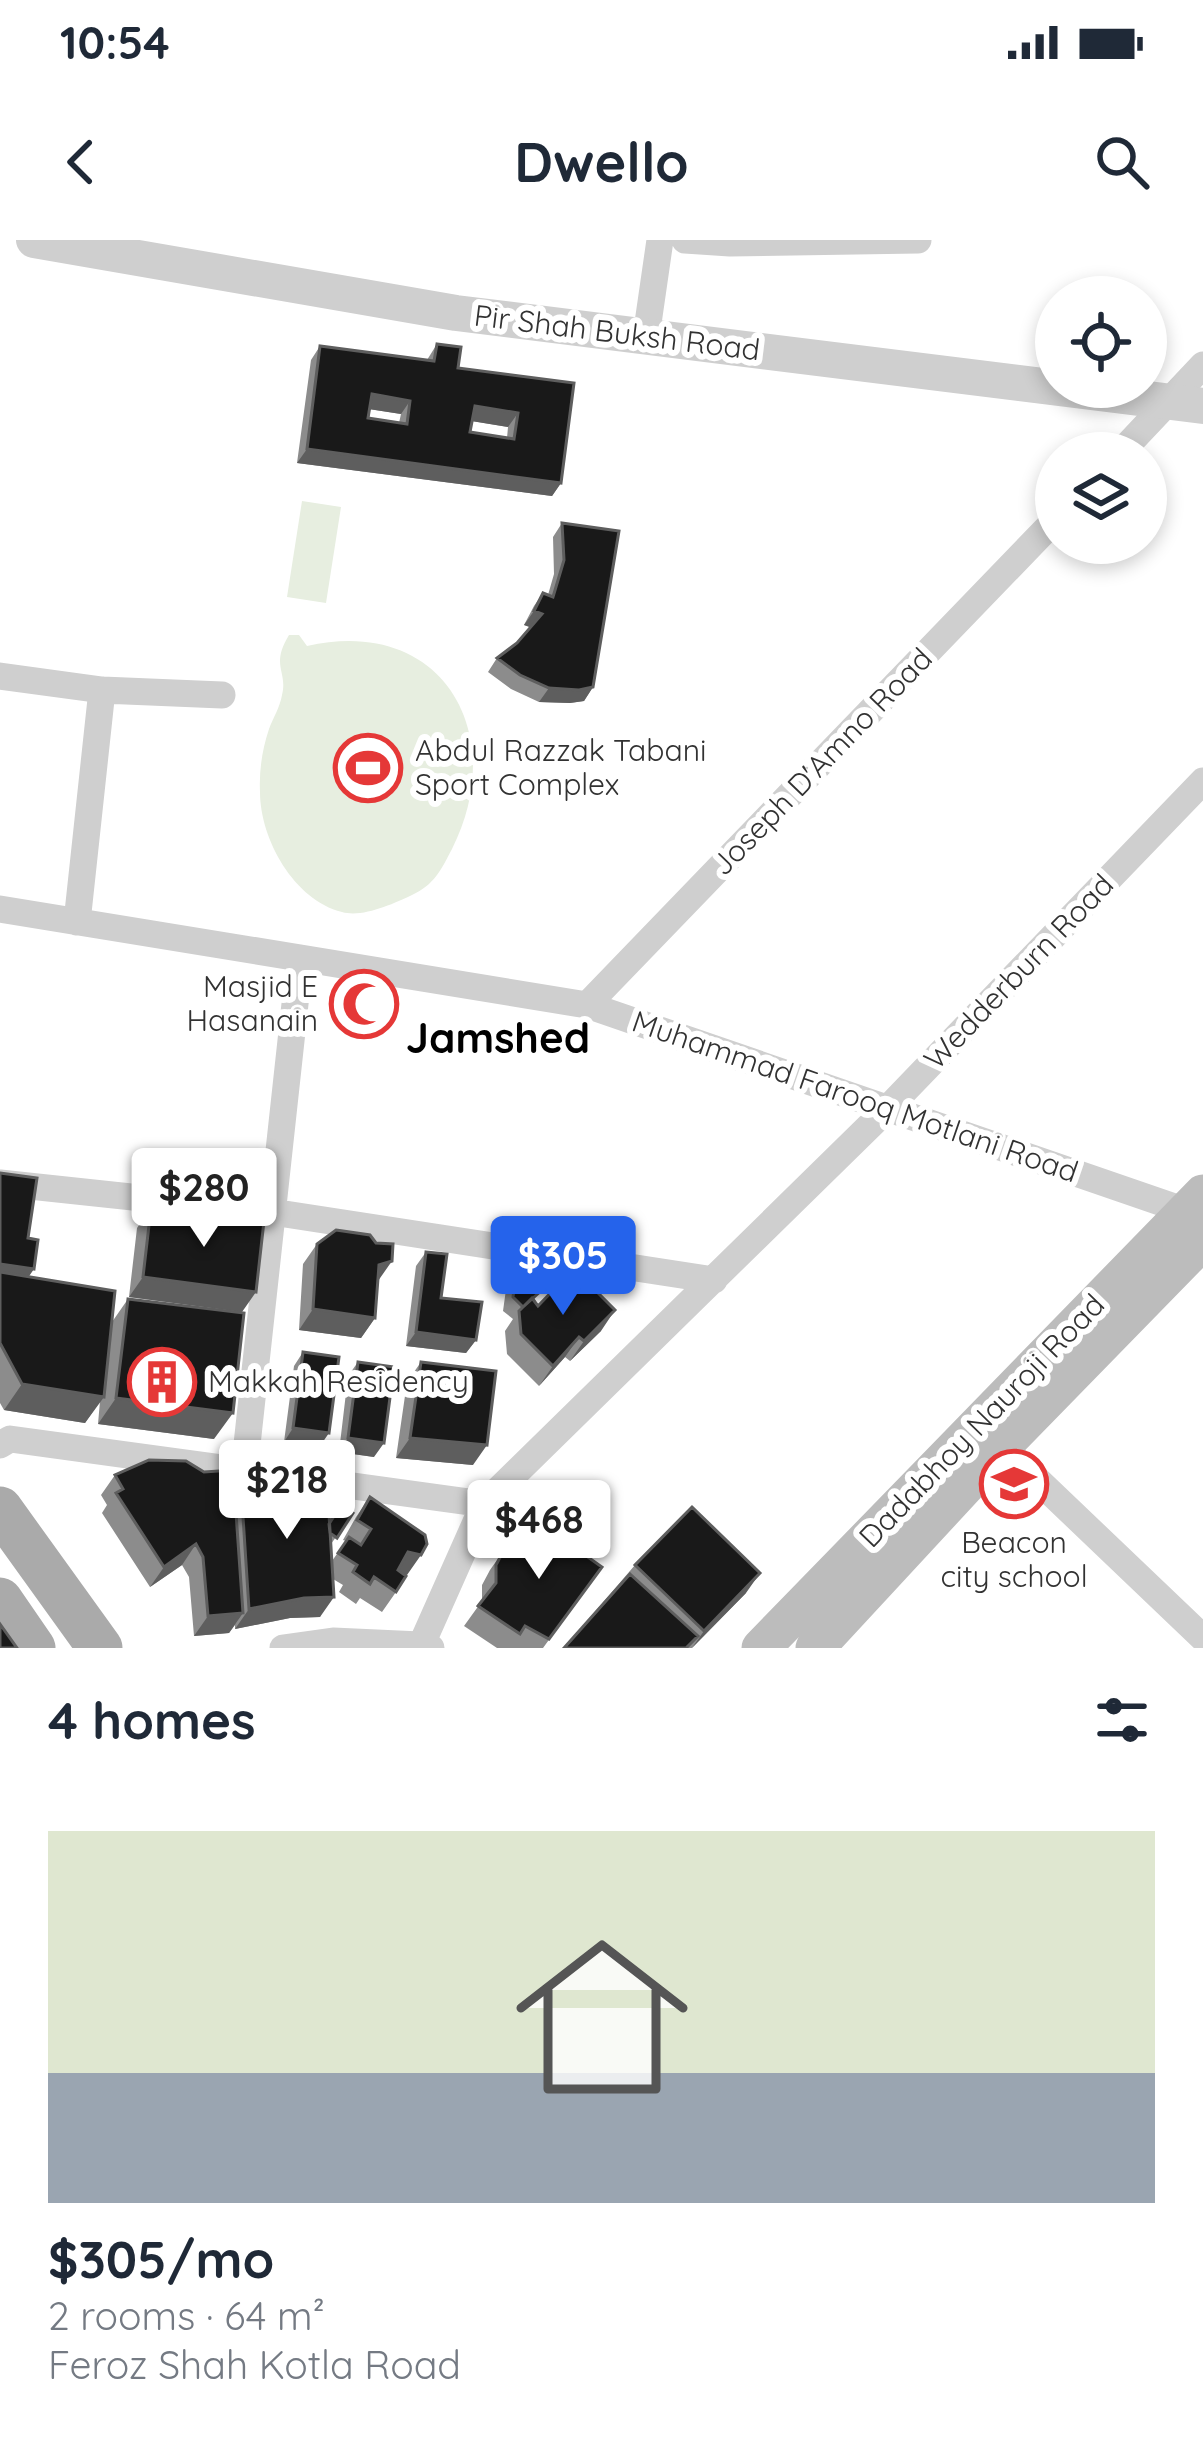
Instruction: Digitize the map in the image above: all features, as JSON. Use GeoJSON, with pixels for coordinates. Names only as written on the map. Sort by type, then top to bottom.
{"type":"FeatureCollection","features":[{"type":"Feature","properties":{"kind":"main road"},"geometry":{"type":"LineString","coordinates":[[815,1648],[1002,1446],[1199,1218]]}},
{"type":"Feature","properties":{"kind":"main road","name":"Dadabhoy Nauroji Road"},"geometry":{"type":"LineString","coordinates":[[761,1648],[1199,1218]]}},
{"type":"Feature","properties":{"kind":"main road"},"geometry":{"type":"LineString","coordinates":[[0,1509],[100,1648]]}},
{"type":"Feature","properties":{"kind":"main road"},"geometry":{"type":"LineString","coordinates":[[0,1600],[33,1648]]}},
{"type":"Feature","properties":{"kind":"street","name":"Pir Shah Buksh Road"},"geometry":{"type":"LineString","coordinates":[[34,240],[456,313],[1186,404]]}},
{"type":"Feature","properties":{"kind":"street"},"geometry":{"type":"LineString","coordinates":[[646,337],[660,240]]}},
{"type":"Feature","properties":{"kind":"street"},"geometry":{"type":"LineString","coordinates":[[685,240],[918,240]]}},
{"type":"Feature","properties":{"kind":"street"},"geometry":{"type":"LineString","coordinates":[[1148,432],[1186,404],[1203,365]]}},
{"type":"Feature","properties":{"kind":"street","name":"Joseph D'Amno Road"},"geometry":{"type":"LineString","coordinates":[[587,1005],[1035,541]]}},
{"type":"Feature","properties":{"kind":"street"},"geometry":{"type":"LineString","coordinates":[[0,676],[102,690],[222,695]]}},
{"type":"Feature","properties":{"kind":"street"},"geometry":{"type":"LineString","coordinates":[[77,922],[102,690]]}},
{"type":"Feature","properties":{"kind":"street","name":"Wedderburn Road"},"geometry":{"type":"LineString","coordinates":[[424,1647],[484,1504],[888,1108],[1203,781]]}},
{"type":"Feature","properties":{"kind":"street","name":"Muhammad Farooq Motlani Road"},"geometry":{"type":"LineString","coordinates":[[0,909],[587,1005],[1199,1218]]}},
{"type":"Feature","properties":{"kind":"street"},"geometry":{"type":"LineString","coordinates":[[244,1472],[300,958]]}},
{"type":"Feature","properties":{"kind":"street"},"geometry":{"type":"LineString","coordinates":[[0,1183],[272,1212],[714,1280]]}},
{"type":"Feature","properties":{"kind":"street"},"geometry":{"type":"LineString","coordinates":[[0,1445],[10,1439],[484,1504]]}},
{"type":"Feature","properties":{"kind":"street"},"geometry":{"type":"LineString","coordinates":[[1002,1446],[1201,1642]]}},
{"type":"Feature","properties":{"kind":"street"},"geometry":{"type":"LineString","coordinates":[[283,1648],[333,1641],[424,1647]]}},
{"type":"Feature","properties":{"kind":"shaded area"},"geometry":{"type":"Polygon","coordinates":[[[302,501],[341,507],[326,603],[287,597],[302,501]]]}},
{"type":"Feature","properties":{"kind":"shaded area","name":"Abdul Razzak Tabani Sport Complex"},"geometry":{"type":"Polygon","coordinates":[[[289,635],[299,635],[307,646],[355,641],[395,648],[428,666],[452,693],[467,726],[473,764],[468,806],[452,849],[426,887],[387,906],[342,912],[309,895],[283,865],[266,829],[261,768],[282,695],[280,661],[289,635]]]}},
{"type":"Feature","properties":{"kind":"building"},"geometry":{"type":"Polygon","coordinates":[[[437,344],[461,347],[458,368],[574,383],[561,483],[307,449],[320,346],[434,361],[437,344]],[[372,394],[368,418],[407,424],[410,401],[372,394]],[[475,406],[470,432],[514,439],[518,413],[475,406]]]}},
{"type":"Feature","properties":{"kind":"building"},"geometry":{"type":"Polygon","coordinates":[[[562,523],[619,531],[593,687],[579,690],[549,688],[497,658],[542,614],[534,611],[543,593],[553,597],[564,560],[562,523]]]}},
{"type":"Feature","properties":{"kind":"building"},"geometry":{"type":"Polygon","coordinates":[[[0,1173],[37,1178],[28,1238],[38,1240],[34,1269],[0,1264],[0,1173]]]}},
{"type":"Feature","properties":{"kind":"building"},"geometry":{"type":"Polygon","coordinates":[[[151,1208],[264,1221],[256,1292],[143,1277],[151,1208]]]}},
{"type":"Feature","properties":{"kind":"building"},"geometry":{"type":"Polygon","coordinates":[[[336,1230],[393,1244],[392,1261],[379,1265],[375,1318],[313,1309],[317,1244],[336,1230]]]}},
{"type":"Feature","properties":{"kind":"building"},"geometry":{"type":"Polygon","coordinates":[[[426,1252],[447,1254],[441,1298],[482,1302],[476,1340],[416,1332],[426,1252]]]}},
{"type":"Feature","properties":{"kind":"building"},"geometry":{"type":"Polygon","coordinates":[[[518,1261],[547,1265],[542,1290],[523,1307],[513,1297],[518,1261]]]}},
{"type":"Feature","properties":{"kind":"building"},"geometry":{"type":"Polygon","coordinates":[[[0,1272],[115,1291],[104,1397],[22,1384],[0,1343],[0,1272]]]}},
{"type":"Feature","properties":{"kind":"building"},"geometry":{"type":"Polygon","coordinates":[[[564,1279],[589,1284],[615,1310],[584,1341],[579,1337],[553,1366],[521,1334],[519,1311],[532,1298],[538,1306],[564,1279]]]}},
{"type":"Feature","properties":{"kind":"building","name":"Makkah Residency"},"geometry":{"type":"Polygon","coordinates":[[[128,1299],[244,1313],[233,1413],[116,1398],[128,1299]]]}},
{"type":"Feature","properties":{"kind":"building"},"geometry":{"type":"Polygon","coordinates":[[[303,1352],[339,1357],[329,1433],[293,1428],[303,1352]]]}},
{"type":"Feature","properties":{"kind":"building"},"geometry":{"type":"Polygon","coordinates":[[[358,1362],[394,1367],[384,1443],[348,1438],[358,1362]]]}},
{"type":"Feature","properties":{"kind":"building"},"geometry":{"type":"Polygon","coordinates":[[[421,1362],[496,1371],[487,1445],[410,1438],[421,1362]]]}},
{"type":"Feature","properties":{"kind":"building"},"geometry":{"type":"Polygon","coordinates":[[[149,1460],[186,1461],[204,1472],[233,1470],[243,1613],[208,1616],[203,1557],[196,1544],[164,1567],[116,1493],[123,1489],[115,1475],[149,1460]]]}},
{"type":"Feature","properties":{"kind":"building"},"geometry":{"type":"Polygon","coordinates":[[[327,1481],[334,1597],[249,1609],[241,1486],[327,1481]]]}},
{"type":"Feature","properties":{"kind":"building"},"geometry":{"type":"Polygon","coordinates":[[[370,1497],[425,1535],[427,1544],[421,1555],[408,1552],[398,1570],[406,1576],[396,1592],[374,1577],[370,1584],[353,1572],[357,1565],[338,1553],[349,1537],[361,1545],[371,1529],[357,1520],[370,1497]]]}},
{"type":"Feature","properties":{"kind":"building"},"geometry":{"type":"Polygon","coordinates":[[[342,1504],[353,1513],[337,1538],[329,1524],[342,1504]]]}},
{"type":"Feature","properties":{"kind":"building"},"geometry":{"type":"Polygon","coordinates":[[[692,1507],[760,1573],[704,1631],[635,1565],[692,1507]]]}},
{"type":"Feature","properties":{"kind":"building"},"geometry":{"type":"Polygon","coordinates":[[[534,1519],[602,1567],[549,1639],[525,1626],[520,1634],[478,1606],[496,1583],[496,1565],[504,1550],[518,1544],[534,1519]]]}},
{"type":"Feature","properties":{"kind":"building"},"geometry":{"type":"Polygon","coordinates":[[[630,1574],[698,1636],[686,1648],[564,1648],[630,1574]]]}},
{"type":"Feature","properties":{"kind":"building"},"geometry":{"type":"Polygon","coordinates":[[[0,1624],[17,1648],[0,1648],[0,1624]]]}},
{"type":"Feature","properties":{"kind":"place","name":"Abdul Razzak Tabani Sport Complex"},"geometry":{"type":"Point","coordinates":[368,768]}},
{"type":"Feature","properties":{"kind":"place","name":"Masjid E Hasanain"},"geometry":{"type":"Point","coordinates":[364,1004]}},
{"type":"Feature","properties":{"kind":"place","name":"Makkah Residency"},"geometry":{"type":"Point","coordinates":[162,1382]}},
{"type":"Feature","properties":{"kind":"place","name":"Beacon city school"},"geometry":{"type":"Point","coordinates":[1014,1484]}},
{"type":"Feature","properties":{"kind":"district","name":"Jamshed"},"geometry":{"type":"Point","coordinates":[498,1038]}}]}
